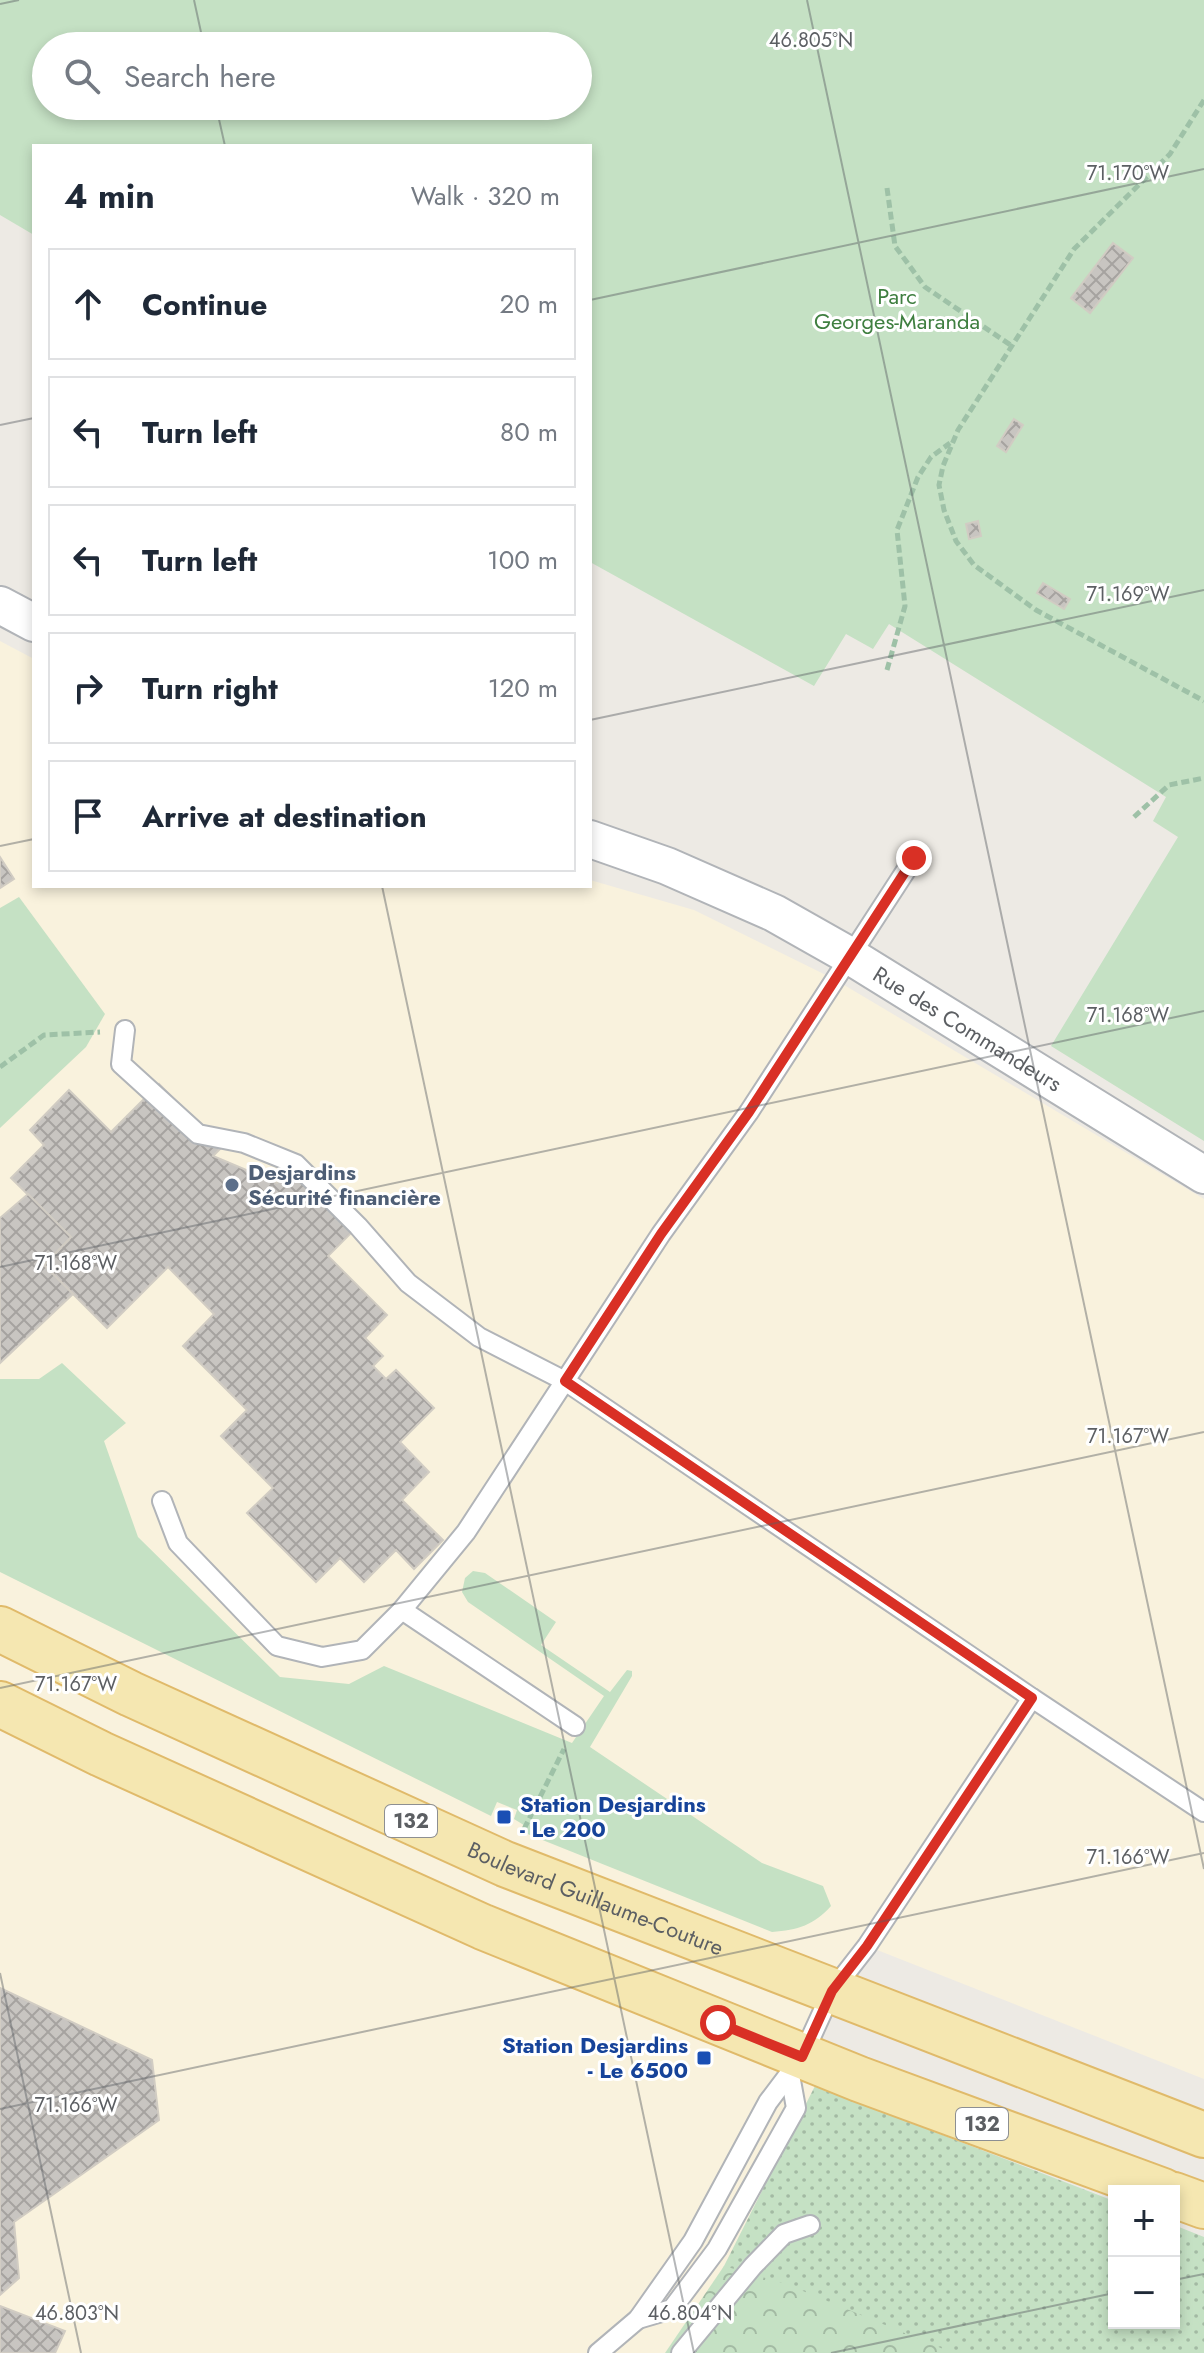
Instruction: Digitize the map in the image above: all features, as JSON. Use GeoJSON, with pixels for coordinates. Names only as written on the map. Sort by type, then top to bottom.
{"type":"FeatureCollection","features":[{"type":"Feature","properties":{"kind":"main road","name":"Boulevard Guillaume-Couture"},"geometry":{"type":"LineString","coordinates":[[0,1629],[131,1694],[505,1864],[1204,2135]]}},
{"type":"Feature","properties":{"kind":"main road","name":"132"},"geometry":{"type":"LineString","coordinates":[[0,1704],[101,1754],[796,2066],[1145,2185]]}},
{"type":"Feature","properties":{"kind":"main road"},"geometry":{"type":"LineString","coordinates":[[1180,2197],[1204,2206]]}},
{"type":"Feature","properties":{"kind":"street"},"geometry":{"type":"LineString","coordinates":[[0,605],[32,622]]}},
{"type":"Feature","properties":{"kind":"street","name":"Rue des Commandeurs"},"geometry":{"type":"LineString","coordinates":[[592,840],[667,866],[774,913],[850,956],[1204,1175]]}},
{"type":"Feature","properties":{"kind":"lane"},"geometry":{"type":"LineString","coordinates":[[162,1501],[178,1543],[277,1646],[322,1657],[362,1650],[402,1610],[466,1532],[661,1234],[749,1112],[914,858]]}},
{"type":"Feature","properties":{"kind":"lane"},"geometry":{"type":"LineString","coordinates":[[125,1030],[121,1064],[198,1134],[244,1143],[296,1164],[358,1226],[408,1283],[479,1337],[565,1381],[1204,1812]]}},
{"type":"Feature","properties":{"kind":"lane"},"geometry":{"type":"LineString","coordinates":[[402,1610],[575,1726]]}},
{"type":"Feature","properties":{"kind":"lane"},"geometry":{"type":"LineString","coordinates":[[598,2353],[638,2319],[693,2241],[768,2102],[796,2066],[832,1991],[867,1946],[1032,1698]]}},
{"type":"Feature","properties":{"kind":"lane"},"geometry":{"type":"LineString","coordinates":[[638,2319],[672,2309],[717,2249],[796,2108],[796,2066]]}},
{"type":"Feature","properties":{"kind":"lane"},"geometry":{"type":"LineString","coordinates":[[681,2353],[753,2266],[784,2234],[810,2225]]}},
{"type":"Feature","properties":{"kind":"path"},"geometry":{"type":"LineString","coordinates":[[1204,100],[1170,154],[1074,249],[951,443],[939,485],[956,541],[974,565],[1036,610],[1204,701]]}},
{"type":"Feature","properties":{"kind":"path"},"geometry":{"type":"LineString","coordinates":[[887,188],[895,246],[925,287],[1012,346]]}},
{"type":"Feature","properties":{"kind":"path"},"geometry":{"type":"LineString","coordinates":[[887,670],[905,606],[897,530],[918,477],[931,457],[951,443]]}},
{"type":"Feature","properties":{"kind":"path"},"geometry":{"type":"LineString","coordinates":[[1134,817],[1169,785],[1204,778]]}},
{"type":"Feature","properties":{"kind":"path"},"geometry":{"type":"LineString","coordinates":[[0,1067],[44,1035],[125,1030]]}},
{"type":"Feature","properties":{"kind":"path"},"geometry":{"type":"LineString","coordinates":[[521,1835],[575,1726]]}},
{"type":"Feature","properties":{"kind":"shaded area"},"geometry":{"type":"Polygon","coordinates":[[[0,641],[32,658],[32,888],[592,888],[592,881],[694,910],[834,979],[1204,1199],[1204,2079],[867,1946],[802,2056],[815,2086],[683,2353],[0,2353],[0,641]]]}},
{"type":"Feature","properties":{"kind":"green space","name":"Parc Georges-Maranda"},"geometry":{"type":"Polygon","coordinates":[[[0,0],[1204,0],[1204,1141],[1051,1046],[1178,837],[1153,821],[1166,797],[889,624],[873,649],[846,634],[814,686],[592,563],[592,144],[32,144],[32,234],[0,215],[0,0]]]}},
{"type":"Feature","properties":{"kind":"green space"},"geometry":{"type":"Polygon","coordinates":[[[19,897],[105,1014],[86,1047],[0,1128],[0,908],[19,897]]]}},
{"type":"Feature","properties":{"kind":"green space"},"geometry":{"type":"Polygon","coordinates":[[[62,1363],[126,1423],[104,1441],[138,1537],[280,1677],[349,1684],[384,1666],[572,1743],[604,1696],[468,1602],[462,1592],[465,1578],[473,1571],[485,1573],[556,1622],[541,1645],[610,1692],[627,1670],[632,1671],[632,1676],[590,1747],[762,1863],[823,1886],[831,1906],[805,1925],[772,1932],[525,1833],[527,1827],[514,1819],[517,1810],[497,1802],[491,1816],[0,1572],[0,1379],[39,1379],[62,1363]]]}},
{"type":"Feature","properties":{"kind":"green space"},"geometry":{"type":"Polygon","coordinates":[[[815,2086],[1108,2199],[1108,2329],[1180,2329],[1180,2227],[1204,2237],[1204,2353],[683,2353],[815,2086]]]}},
{"type":"Feature","properties":{"kind":"green space"},"geometry":{"type":"Polygon","coordinates":[[[724,2266],[786,2284],[953,2353],[665,2353],[724,2266]]]}},
{"type":"Feature","properties":{"kind":"building"},"geometry":{"type":"Polygon","coordinates":[[[1113,243],[1133,258],[1090,313],[1071,298],[1113,243]]]}},
{"type":"Feature","properties":{"kind":"building"},"geometry":{"type":"Polygon","coordinates":[[[1014,419],[1023,425],[1006,452],[997,446],[1014,419]]]}},
{"type":"Feature","properties":{"kind":"building"},"geometry":{"type":"Polygon","coordinates":[[[978,521],[981,536],[969,539],[966,524],[978,521]]]}},
{"type":"Feature","properties":{"kind":"building"},"geometry":{"type":"Polygon","coordinates":[[[1043,583],[1070,599],[1064,609],[1037,593],[1043,583]]]}},
{"type":"Feature","properties":{"kind":"building"},"geometry":{"type":"Polygon","coordinates":[[[0,857],[14,879],[0,888],[0,857]]]}},
{"type":"Feature","properties":{"kind":"building"},"geometry":{"type":"Polygon","coordinates":[[[159,1084],[222,1147],[213,1156],[277,1183],[296,1164],[358,1226],[328,1256],[387,1315],[365,1338],[383,1356],[373,1366],[386,1379],[396,1370],[434,1408],[400,1442],[429,1472],[402,1500],[443,1540],[414,1569],[396,1550],[364,1582],[340,1558],[316,1582],[247,1513],[273,1488],[221,1436],[247,1410],[183,1346],[214,1314],[168,1267],[107,1328],[44,1265],[71,1237],[11,1178],[44,1145],[30,1130],[69,1090],[111,1132],[159,1084]]]}},
{"type":"Feature","properties":{"kind":"building"},"geometry":{"type":"Polygon","coordinates":[[[28,1194],[71,1237],[44,1265],[73,1294],[0,1363],[0,1218],[28,1194]]]}},
{"type":"Feature","properties":{"kind":"building"},"geometry":{"type":"Polygon","coordinates":[[[0,1988],[152,2060],[159,2120],[14,2222],[19,2278],[0,2295],[0,1988]]]}},
{"type":"Feature","properties":{"kind":"building"},"geometry":{"type":"Polygon","coordinates":[[[0,2306],[65,2331],[55,2353],[0,2353],[0,2306]]]}},
{"type":"Feature","properties":{"kind":"place","name":"Desjardins Sécurité financière"},"geometry":{"type":"Point","coordinates":[232,1185]}},
{"type":"Feature","properties":{"kind":"place","name":"Station Desjardins - Le 200"},"geometry":{"type":"Point","coordinates":[504,1817]}},
{"type":"Feature","properties":{"kind":"place","name":"Station Desjardins - Le 6500"},"geometry":{"type":"Point","coordinates":[704,2058]}},
{"type":"Feature","properties":{"kind":"route"},"geometry":{"type":"LineString","coordinates":[[718,2023],[802,2057],[832,1991],[867,1946],[1032,1698],[565,1381],[661,1234],[749,1112],[914,858]]}}]}
